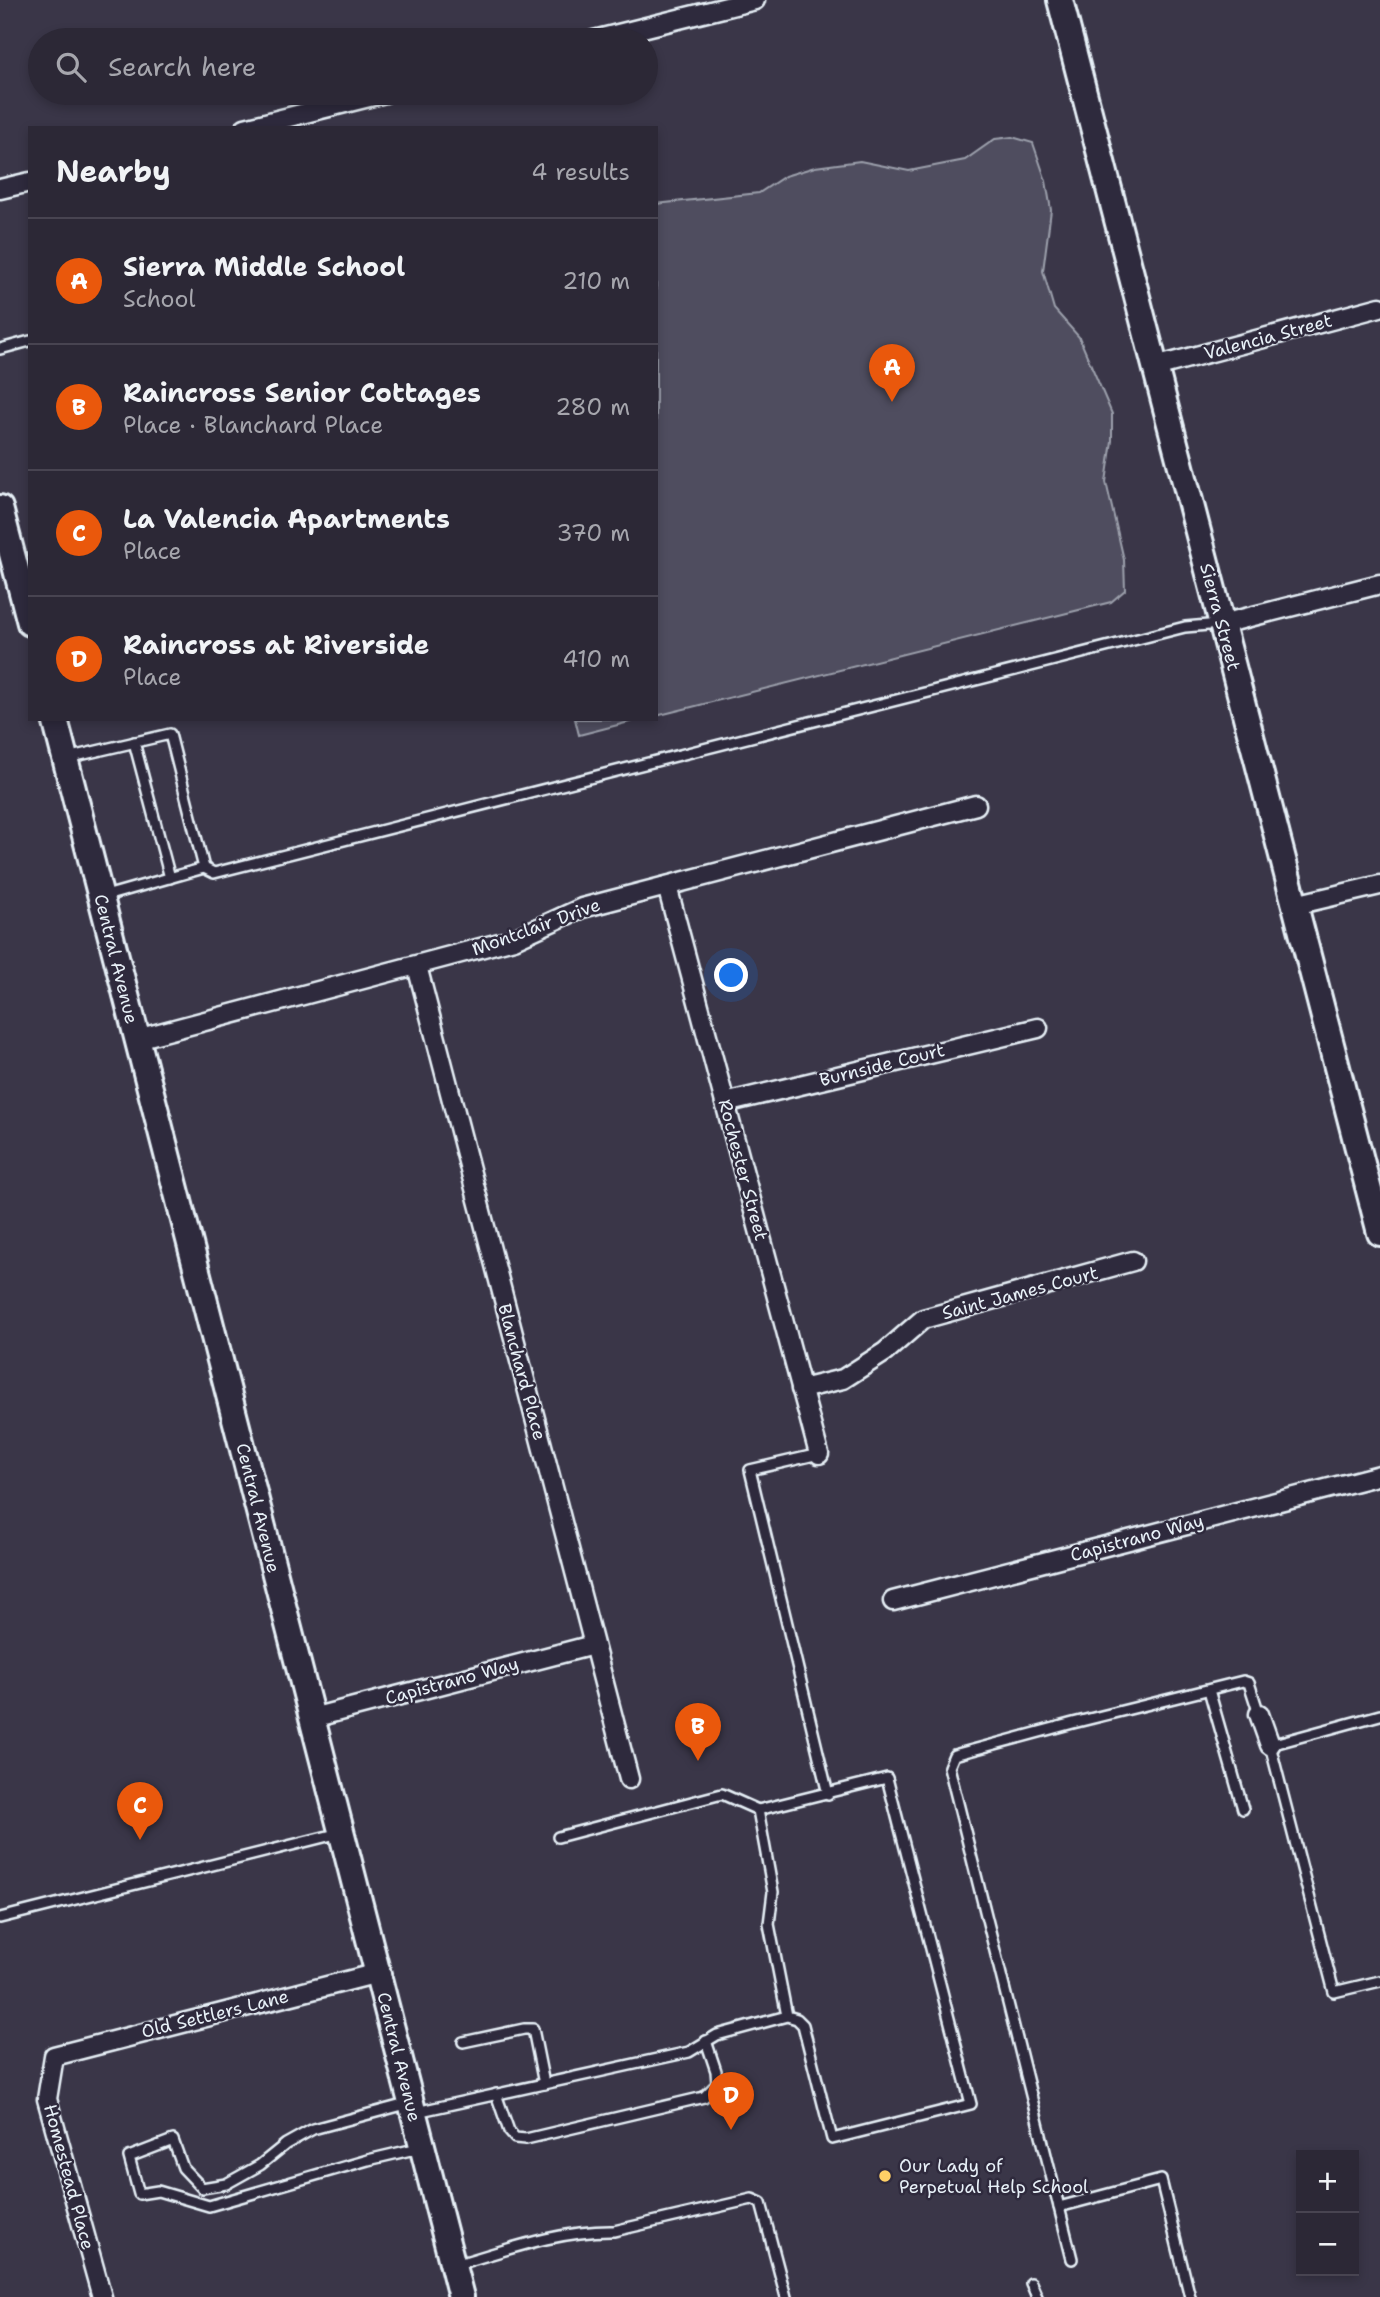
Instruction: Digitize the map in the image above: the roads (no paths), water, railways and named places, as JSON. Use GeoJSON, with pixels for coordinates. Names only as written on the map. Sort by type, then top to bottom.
{"type":"FeatureCollection","features":[{"type":"Feature","properties":{"kind":"main road","name":"Sierra Street"},"geometry":{"type":"LineString","coordinates":[[1060,0],[1295,905],[1374,1185],[1380,1234]]}},
{"type":"Feature","properties":{"kind":"main road"},"geometry":{"type":"LineString","coordinates":[[0,508],[18,559],[28,612]]}},
{"type":"Feature","properties":{"kind":"main road","name":"Central Avenue"},"geometry":{"type":"LineString","coordinates":[[56,721],[461,2297]]}},
{"type":"Feature","properties":{"kind":"street"},"geometry":{"type":"LineString","coordinates":[[642,28],[755,0]]}},
{"type":"Feature","properties":{"kind":"street"},"geometry":{"type":"LineString","coordinates":[[253,126],[337,105]]}},
{"type":"Feature","properties":{"kind":"street"},"geometry":{"type":"LineString","coordinates":[[0,189],[28,182]]}},
{"type":"Feature","properties":{"kind":"street","name":"Valencia Street"},"geometry":{"type":"LineString","coordinates":[[1155,368],[1380,307]]}},
{"type":"Feature","properties":{"kind":"street"},"geometry":{"type":"LineString","coordinates":[[1222,624],[1380,584]]}},
{"type":"Feature","properties":{"kind":"street","name":"Montclair Drive"},"geometry":{"type":"LineString","coordinates":[[137,1039],[514,939],[582,908],[976,805]]}},
{"type":"Feature","properties":{"kind":"street"},"geometry":{"type":"LineString","coordinates":[[1295,905],[1380,884]]}},
{"type":"Feature","properties":{"kind":"street","name":"Rochester Street"},"geometry":{"type":"LineString","coordinates":[[667,886],[819,1454]]}},
{"type":"Feature","properties":{"kind":"street","name":"Blanchard Place"},"geometry":{"type":"LineString","coordinates":[[417,966],[628,1779]]}},
{"type":"Feature","properties":{"kind":"street","name":"Burnside Court"},"geometry":{"type":"LineString","coordinates":[[725,1103],[1038,1028]]}},
{"type":"Feature","properties":{"kind":"street","name":"Saint James Court"},"geometry":{"type":"LineString","coordinates":[[801,1389],[843,1379],[885,1352],[923,1319],[1133,1261]]}},
{"type":"Feature","properties":{"kind":"street","name":"Capistrano Way"},"geometry":{"type":"LineString","coordinates":[[893,1601],[1380,1475]]}},
{"type":"Feature","properties":{"kind":"street","name":"Capistrano Way"},"geometry":{"type":"LineString","coordinates":[[312,1718],[593,1645]]}},
{"type":"Feature","properties":{"kind":"street"},"geometry":{"type":"LineString","coordinates":[[1259,1714],[1269,1745]]}},
{"type":"Feature","properties":{"kind":"street","name":"Old Settlers Lane"},"geometry":{"type":"LineString","coordinates":[[54,2056],[378,1973]]}},
{"type":"Feature","properties":{"kind":"street","name":"Homestead Place"},"geometry":{"type":"LineString","coordinates":[[54,2056],[47,2099],[102,2297]]}},
{"type":"Feature","properties":{"kind":"lane"},"geometry":{"type":"LineString","coordinates":[[0,349],[28,344]]}},
{"type":"Feature","properties":{"kind":"lane"},"geometry":{"type":"LineString","coordinates":[[100,898],[204,869],[214,873],[1172,630],[1222,624]]}},
{"type":"Feature","properties":{"kind":"lane"},"geometry":{"type":"LineString","coordinates":[[65,758],[170,734],[204,869]]}},
{"type":"Feature","properties":{"kind":"lane"},"geometry":{"type":"LineString","coordinates":[[134,742],[170,878]]}},
{"type":"Feature","properties":{"kind":"lane"},"geometry":{"type":"LineString","coordinates":[[819,1454],[750,1470],[828,1794]]}},
{"type":"Feature","properties":{"kind":"lane"},"geometry":{"type":"LineString","coordinates":[[1072,2259],[949,1767],[954,1755],[1243,1681],[1250,1683],[1259,1714]]}},
{"type":"Feature","properties":{"kind":"lane"},"geometry":{"type":"LineString","coordinates":[[1209,1690],[1242,1809]]}},
{"type":"Feature","properties":{"kind":"lane"},"geometry":{"type":"LineString","coordinates":[[1380,1715],[1269,1745],[1334,1992],[1380,1981]]}},
{"type":"Feature","properties":{"kind":"lane"},"geometry":{"type":"LineString","coordinates":[[423,2147],[209,2206],[158,2191],[139,2194],[129,2157],[173,2140],[183,2168],[202,2188],[226,2184],[260,2165],[286,2144],[313,2129],[496,2094],[690,2052],[717,2035],[787,2017],[797,2019],[803,2025],[832,2138],[971,2104],[887,1778],[758,1810],[722,1794],[558,1837]]}},
{"type":"Feature","properties":{"kind":"lane"},"geometry":{"type":"LineString","coordinates":[[758,1810],[774,1892],[769,1924],[787,2017]]}},
{"type":"Feature","properties":{"kind":"lane"},"geometry":{"type":"LineString","coordinates":[[0,1918],[342,1833]]}},
{"type":"Feature","properties":{"kind":"lane"},"geometry":{"type":"LineString","coordinates":[[463,2042],[533,2029],[544,2084]]}},
{"type":"Feature","properties":{"kind":"lane"},"geometry":{"type":"LineString","coordinates":[[496,2094],[509,2131],[515,2138],[526,2139],[704,2097],[717,2084],[716,2071],[706,2041]]}},
{"type":"Feature","properties":{"kind":"lane"},"geometry":{"type":"LineString","coordinates":[[1059,2207],[1161,2180],[1190,2297]]}},
{"type":"Feature","properties":{"kind":"lane"},"geometry":{"type":"LineString","coordinates":[[453,2266],[536,2242],[597,2230],[614,2231],[752,2199],[761,2203],[786,2297]]}},
{"type":"Feature","properties":{"kind":"lane"},"geometry":{"type":"LineString","coordinates":[[1031,2283],[1037,2297]]}},
{"type":"Feature","properties":{"kind":"place","name":"Sierra Middle School"},"geometry":{"type":"Point","coordinates":[892,402]}},
{"type":"Feature","properties":{"kind":"place","name":"Raincross Senior Cottages"},"geometry":{"type":"Point","coordinates":[698,1761]}},
{"type":"Feature","properties":{"kind":"place","name":"La Valencia Apartments"},"geometry":{"type":"Point","coordinates":[140,1840]}},
{"type":"Feature","properties":{"kind":"place","name":"Raincross at Riverside"},"geometry":{"type":"Point","coordinates":[731,2130]}},
{"type":"Feature","properties":{"kind":"place","name":"Our Lady of Perpetual Help School"},"geometry":{"type":"Point","coordinates":[885,2176]}}]}
